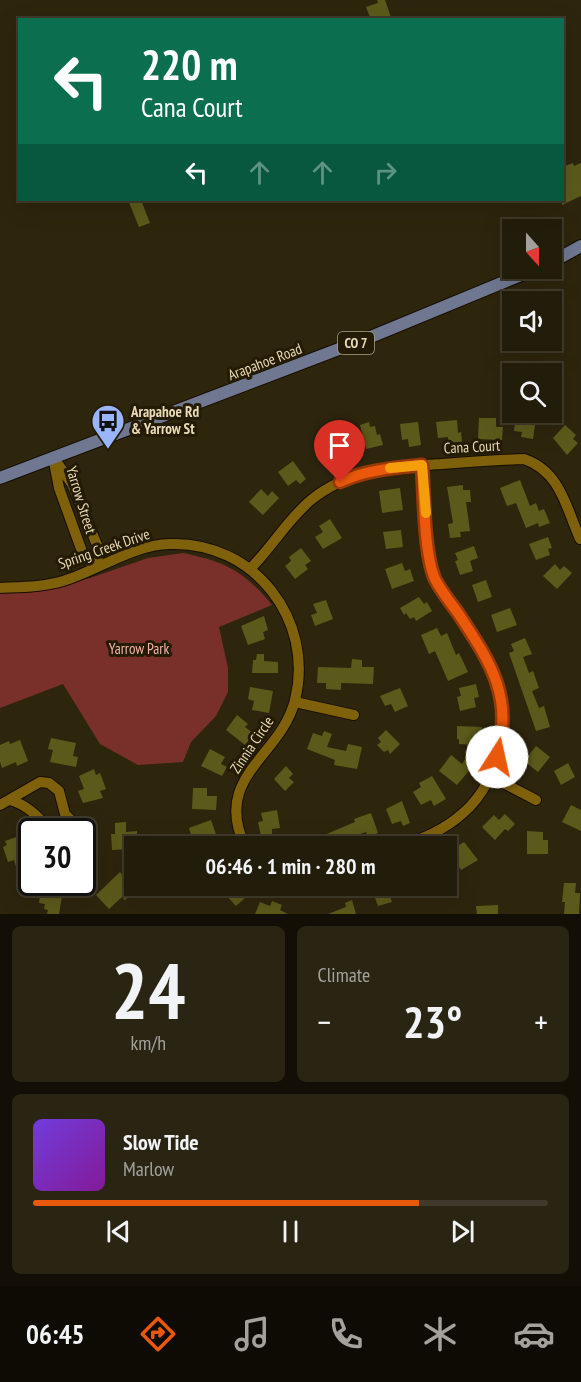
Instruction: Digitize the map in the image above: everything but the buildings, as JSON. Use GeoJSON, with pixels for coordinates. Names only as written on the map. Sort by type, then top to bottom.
{"type":"FeatureCollection","features":[{"type":"Feature","properties":{"kind":"main road"},"geometry":{"type":"LineString","coordinates":[[562,256],[581,246]]}},
{"type":"Feature","properties":{"kind":"main road","name":"Arapahoe Road"},"geometry":{"type":"LineString","coordinates":[[0,478],[366,339],[511,279]]}},
{"type":"Feature","properties":{"kind":"street","name":"Yarrow Street"},"geometry":{"type":"LineString","coordinates":[[54,457],[72,484],[99,550],[96,567],[84,557],[59,488],[54,457]]}},
{"type":"Feature","properties":{"kind":"street","name":"Cana Court"},"geometry":{"type":"LineString","coordinates":[[250,568],[300,511],[328,488],[352,477],[377,470],[422,465],[524,459],[537,464],[548,471],[556,482],[580,539]]}},
{"type":"Feature","properties":{"kind":"street"},"geometry":{"type":"LineString","coordinates":[[422,465],[430,564],[436,580],[487,658],[496,678],[503,718],[500,745],[490,776],[479,796],[464,813],[446,827],[425,836]]}},
{"type":"Feature","properties":{"kind":"street","name":"Spring Creek Drive"},"geometry":{"type":"LineString","coordinates":[[0,588],[63,581],[146,547],[170,544],[193,545],[210,549],[236,559],[250,568]]}},
{"type":"Feature","properties":{"kind":"street","name":"Zinnia Circle"},"geometry":{"type":"LineString","coordinates":[[242,836],[238,826],[239,792],[250,769],[277,737],[295,702],[299,678],[298,655],[286,613],[273,591],[250,568]]}},
{"type":"Feature","properties":{"kind":"street"},"geometry":{"type":"LineString","coordinates":[[295,702],[354,715]]}},
{"type":"Feature","properties":{"kind":"street"},"geometry":{"type":"LineString","coordinates":[[490,776],[536,800]]}},
{"type":"Feature","properties":{"kind":"street"},"geometry":{"type":"LineString","coordinates":[[5,802],[24,789],[40,782],[49,783],[59,791],[65,814],[69,818]]}},
{"type":"Feature","properties":{"kind":"street"},"geometry":{"type":"LineString","coordinates":[[5,802],[28,808],[40,818]]}},
{"type":"Feature","properties":{"kind":"green space","name":"Yarrow Park"},"geometry":{"type":"Polygon","coordinates":[[[183,553],[223,564],[243,576],[272,605],[219,627],[228,668],[228,692],[216,716],[191,742],[183,762],[138,765],[100,744],[63,684],[0,708],[0,593],[54,588],[148,558],[183,553]]]}},
{"type":"Feature","properties":{"kind":"slow traffic"},"geometry":{"type":"LineString","coordinates":[[390,468],[422,465],[426,513]]}},
{"type":"Feature","properties":{"kind":"place","name":"Arapahoe Rd & Yarrow St"},"geometry":{"type":"Point","coordinates":[108,450]}},
{"type":"Feature","properties":{"kind":"route"},"geometry":{"type":"LineString","coordinates":[[340,482],[377,470],[422,465],[430,564],[436,580],[487,658],[496,678],[503,718],[497,757]]}}]}
